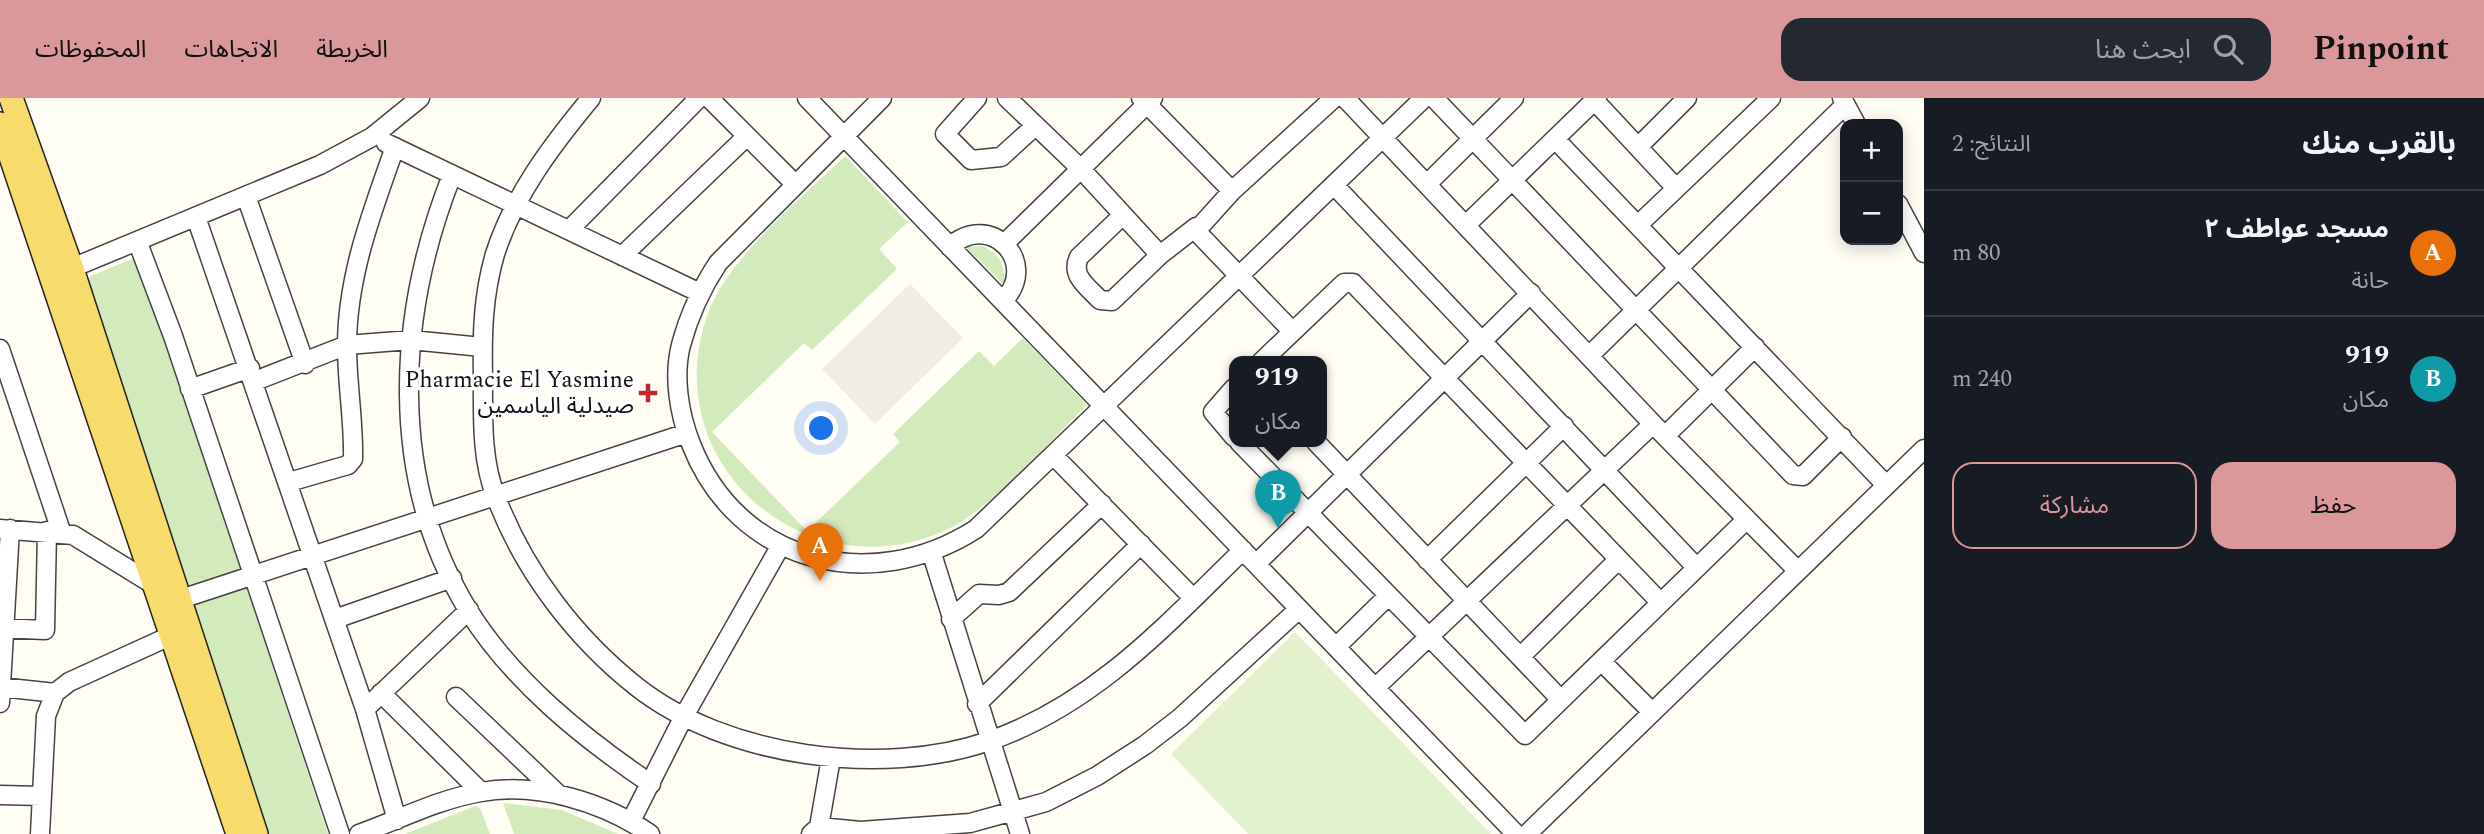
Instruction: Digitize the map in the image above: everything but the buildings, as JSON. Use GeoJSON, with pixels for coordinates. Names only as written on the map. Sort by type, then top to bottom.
{"type":"FeatureCollection","features":[{"type":"Feature","properties":{"kind":"main road"},"geometry":{"type":"LineString","coordinates":[[11,98],[61,273]]}},
{"type":"Feature","properties":{"kind":"main road"},"geometry":{"type":"LineString","coordinates":[[0,124],[61,273],[172,591],[238,834]]}},
{"type":"Feature","properties":{"kind":"main road"},"geometry":{"type":"LineString","coordinates":[[182,631],[256,834]]}},
{"type":"Feature","properties":{"kind":"street"},"geometry":{"type":"LineString","coordinates":[[61,273],[320,165],[372,137],[420,98]]}},
{"type":"Feature","properties":{"kind":"street"},"geometry":{"type":"LineString","coordinates":[[591,98],[557,139],[515,206],[490,277],[482,311],[484,436],[494,494],[518,546],[548,594],[590,644],[638,688],[684,716],[750,742],[831,758],[876,760],[938,754],[989,741],[1095,688],[1142,650],[1243,551]]}},
{"type":"Feature","properties":{"kind":"street"},"geometry":{"type":"LineString","coordinates":[[569,230],[699,98]]}},
{"type":"Feature","properties":{"kind":"street"},"geometry":{"type":"LineString","coordinates":[[709,98],[794,183]]}},
{"type":"Feature","properties":{"kind":"street"},"geometry":{"type":"LineString","coordinates":[[807,98],[1516,834]]}},
{"type":"Feature","properties":{"kind":"street"},"geometry":{"type":"LineString","coordinates":[[882,98],[732,247],[698,292],[681,346],[678,375],[687,433],[703,470],[729,505],[753,528],[781,545],[825,561],[864,565],[896,563],[932,554],[976,530],[1055,457],[1424,98]]}},
{"type":"Feature","properties":{"kind":"street"},"geometry":{"type":"LineString","coordinates":[[977,98],[945,134],[971,160],[1001,157],[1035,126]]}},
{"type":"Feature","properties":{"kind":"street"},"geometry":{"type":"LineString","coordinates":[[1007,98],[1081,169],[1160,255]]}},
{"type":"Feature","properties":{"kind":"street"},"geometry":{"type":"LineString","coordinates":[[1123,215],[1079,257],[1075,265],[1076,274],[1100,300],[1112,301],[1334,98]]}},
{"type":"Feature","properties":{"kind":"street"},"geometry":{"type":"LineString","coordinates":[[1345,98],[1659,430],[1797,570]]}},
{"type":"Feature","properties":{"kind":"street"},"geometry":{"type":"LineString","coordinates":[[1434,98],[1794,475],[1802,476],[1842,437]]}},
{"type":"Feature","properties":{"kind":"street"},"geometry":{"type":"LineString","coordinates":[[1427,184],[1514,98]]}},
{"type":"Feature","properties":{"kind":"street"},"geometry":{"type":"LineString","coordinates":[[1638,147],[1687,98]]}},
{"type":"Feature","properties":{"kind":"street"},"geometry":{"type":"LineString","coordinates":[[1638,226],[1771,98]]}},
{"type":"Feature","properties":{"kind":"street"},"geometry":{"type":"LineString","coordinates":[[1466,224],[1596,99],[1676,188]]}},
{"type":"Feature","properties":{"kind":"street"},"geometry":{"type":"LineString","coordinates":[[1004,244],[1147,100],[1232,191]]}},
{"type":"Feature","properties":{"kind":"street"},"geometry":{"type":"LineString","coordinates":[[1589,356],[1843,101],[1853,119]]}},
{"type":"Feature","properties":{"kind":"street"},"geometry":{"type":"LineString","coordinates":[[372,137],[698,292]]}},
{"type":"Feature","properties":{"kind":"street"},"geometry":{"type":"LineString","coordinates":[[622,256],[746,137]]}},
{"type":"Feature","properties":{"kind":"street"},"geometry":{"type":"LineString","coordinates":[[1555,139],[1886,485]]}},
{"type":"Feature","properties":{"kind":"street"},"geometry":{"type":"LineString","coordinates":[[289,482],[348,465],[353,459],[347,345],[360,251],[395,147]]}},
{"type":"Feature","properties":{"kind":"street"},"geometry":{"type":"LineString","coordinates":[[452,175],[436,217],[421,271],[411,340],[408,399],[413,456],[427,517],[452,578],[469,610],[561,717],[651,784]]}},
{"type":"Feature","properties":{"kind":"street"},"geometry":{"type":"LineString","coordinates":[[1334,185],[1697,568]]}},
{"type":"Feature","properties":{"kind":"street"},"geometry":{"type":"LineString","coordinates":[[246,196],[305,363]]}},
{"type":"Feature","properties":{"kind":"street"},"geometry":{"type":"LineString","coordinates":[[1903,213],[1924,253]]}},
{"type":"Feature","properties":{"kind":"street"},"geometry":{"type":"LineString","coordinates":[[197,217],[365,709],[397,820]]}},
{"type":"Feature","properties":{"kind":"street"},"geometry":{"type":"LineString","coordinates":[[1196,227],[1197,234],[1292,331]]}},
{"type":"Feature","properties":{"kind":"street"},"geometry":{"type":"LineString","coordinates":[[950,247],[961,239],[977,234],[989,236],[1004,244],[1012,254],[1017,272],[1012,290],[1003,302]]}},
{"type":"Feature","properties":{"kind":"street"},"geometry":{"type":"LineString","coordinates":[[138,243],[340,834]]}},
{"type":"Feature","properties":{"kind":"street"},"geometry":{"type":"LineString","coordinates":[[1267,356],[1349,281],[1661,603]]}},
{"type":"Feature","properties":{"kind":"street"},"geometry":{"type":"LineString","coordinates":[[1256,564],[1531,293]]}},
{"type":"Feature","properties":{"kind":"street"},"geometry":{"type":"LineString","coordinates":[[190,389],[305,363],[347,345],[411,340],[482,347]]}},
{"type":"Feature","properties":{"kind":"street"},"geometry":{"type":"LineString","coordinates":[[1376,688],[1604,468],[1711,390],[1755,346]]}},
{"type":"Feature","properties":{"kind":"street"},"geometry":{"type":"LineString","coordinates":[[1,357],[54,531],[45,630],[1,628]]}},
{"type":"Feature","properties":{"kind":"street"},"geometry":{"type":"LineString","coordinates":[[1229,394],[1213,412],[1229,431]]}},
{"type":"Feature","properties":{"kind":"street"},"geometry":{"type":"LineString","coordinates":[[1427,560],[1564,426]]}},
{"type":"Feature","properties":{"kind":"street"},"geometry":{"type":"LineString","coordinates":[[0,703],[5,529],[54,531],[91,543],[172,591],[252,576],[494,494],[687,433]]}},
{"type":"Feature","properties":{"kind":"street"},"geometry":{"type":"LineString","coordinates":[[1244,447],[1521,734],[1529,733],[1747,519]]}},
{"type":"Feature","properties":{"kind":"street"},"geometry":{"type":"LineString","coordinates":[[1321,447],[1561,700]]}},
{"type":"Feature","properties":{"kind":"street"},"geometry":{"type":"LineString","coordinates":[[1527,834],[1924,449]]}},
{"type":"Feature","properties":{"kind":"street"},"geometry":{"type":"LineString","coordinates":[[1055,457],[1193,598]]}},
{"type":"Feature","properties":{"kind":"street"},"geometry":{"type":"LineString","coordinates":[[951,619],[979,593],[999,595],[1009,592],[1101,504]]}},
{"type":"Feature","properties":{"kind":"street"},"geometry":{"type":"LineString","coordinates":[[977,704],[1141,544]]}},
{"type":"Feature","properties":{"kind":"street"},"geometry":{"type":"LineString","coordinates":[[631,821],[684,716],[781,545]]}},
{"type":"Feature","properties":{"kind":"street"},"geometry":{"type":"LineString","coordinates":[[932,554],[1020,834]]}},
{"type":"Feature","properties":{"kind":"street"},"geometry":{"type":"LineString","coordinates":[[1520,657],[1618,560]]}},
{"type":"Feature","properties":{"kind":"street"},"geometry":{"type":"LineString","coordinates":[[335,619],[452,578]]}},
{"type":"Feature","properties":{"kind":"street"},"geometry":{"type":"LineString","coordinates":[[1336,647],[1388,596]]}},
{"type":"Feature","properties":{"kind":"street"},"geometry":{"type":"LineString","coordinates":[[831,758],[815,830],[974,827],[1013,811],[1046,802],[1087,782],[1145,745],[1180,718],[1299,609]]}},
{"type":"Feature","properties":{"kind":"street"},"geometry":{"type":"LineString","coordinates":[[365,709],[469,610]]}},
{"type":"Feature","properties":{"kind":"street"},"geometry":{"type":"LineString","coordinates":[[40,834],[46,716],[55,693],[69,682],[182,631]]}},
{"type":"Feature","properties":{"kind":"street"},"geometry":{"type":"LineString","coordinates":[[1601,661],[1651,711]]}},
{"type":"Feature","properties":{"kind":"street"},"geometry":{"type":"LineString","coordinates":[[0,687],[55,693]]}},
{"type":"Feature","properties":{"kind":"street"},"geometry":{"type":"LineString","coordinates":[[381,693],[481,792]]}},
{"type":"Feature","properties":{"kind":"street"},"geometry":{"type":"LineString","coordinates":[[456,697],[559,795]]}},
{"type":"Feature","properties":{"kind":"street"},"geometry":{"type":"LineString","coordinates":[[359,834],[481,792],[522,790],[559,795],[631,821],[650,834]]}},
{"type":"Feature","properties":{"kind":"street"},"geometry":{"type":"LineString","coordinates":[[0,795],[42,796]]}},
{"type":"Feature","properties":{"kind":"green space"},"geometry":{"type":"Polygon","coordinates":[[[845,156],[908,222],[879,249],[897,269],[812,350],[804,343],[712,432],[807,531],[900,442],[893,434],[979,351],[994,366],[1023,338],[1087,405],[1019,474],[962,521],[944,531],[892,546],[841,544],[794,529],[754,502],[723,465],[703,420],[697,370],[707,316],[717,294],[767,230],[845,156]]]}},
{"type":"Feature","properties":{"kind":"green space"},"geometry":{"type":"Polygon","coordinates":[[[982,246],[993,252],[1003,266],[1003,284],[966,247],[982,246]]]}},
{"type":"Feature","properties":{"kind":"green space"},"geometry":{"type":"Polygon","coordinates":[[[132,259],[139,264],[328,834],[269,834],[85,284],[91,276],[132,259]]]}},
{"type":"Feature","properties":{"kind":"green space"},"geometry":{"type":"Polygon","coordinates":[[[1295,632],[1491,834],[1248,834],[1171,754],[1295,632]]]}},
{"type":"Feature","properties":{"kind":"green space"},"geometry":{"type":"Polygon","coordinates":[[[503,803],[562,810],[618,834],[514,834],[503,803]]]}},
{"type":"Feature","properties":{"kind":"green space"},"geometry":{"type":"Polygon","coordinates":[[[475,806],[480,808],[490,834],[405,834],[475,806]]]}},
{"type":"Feature","properties":{"kind":"shaded area"},"geometry":{"type":"Polygon","coordinates":[[[910,284],[963,338],[875,424],[822,369],[910,284]]]}},
{"type":"Feature","properties":{"kind":"place","name":"Pharmacie El Yasmine صيدلية الياسمين"},"geometry":{"type":"Point","coordinates":[648,393]}},
{"type":"Feature","properties":{"kind":"place","name":"919"},"geometry":{"type":"Point","coordinates":[1278,528]}},
{"type":"Feature","properties":{"kind":"place","name":"مسجد عواطف ٢"},"geometry":{"type":"Point","coordinates":[820,581]}}]}
